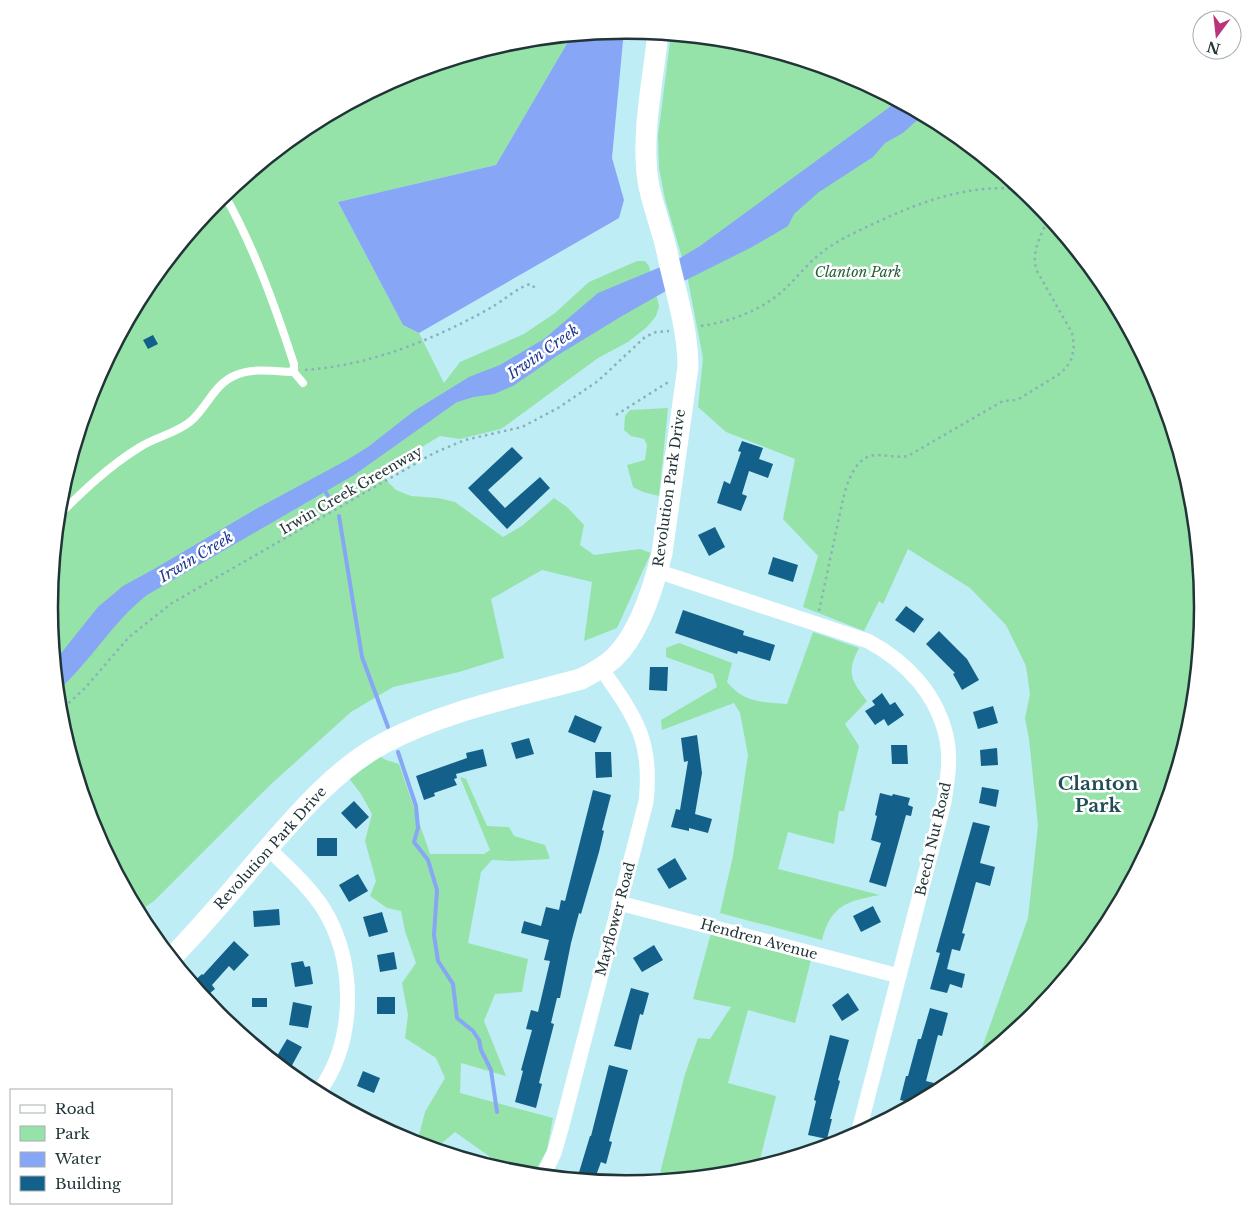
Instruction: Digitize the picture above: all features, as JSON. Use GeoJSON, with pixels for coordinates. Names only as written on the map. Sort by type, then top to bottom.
{"type":"FeatureCollection","features":[{"type":"Feature","properties":{"kind":"street","name":"Revolution Park Drive"},"geometry":{"type":"LineString","coordinates":[[175,954],[193,936],[292,820],[328,784],[354,762],[382,744],[427,723],[581,679],[614,658],[628,640],[640,618],[657,571],[666,527],[688,368],[688,347],[678,298],[648,181],[646,153],[657,40]]}},
{"type":"Feature","properties":{"kind":"street","name":"Beech Nut Road"},"geometry":{"type":"LineString","coordinates":[[657,571],[868,641],[887,651],[904,664],[919,681],[931,700],[940,720],[947,741],[948,769],[940,821],[861,1124]]}},
{"type":"Feature","properties":{"kind":"street","name":"Mayflower Road"},"geometry":{"type":"LineString","coordinates":[[546,1169],[562,1129],[646,802],[648,770],[645,748],[639,728],[601,668]]}},
{"type":"Feature","properties":{"kind":"street"},"geometry":{"type":"LineString","coordinates":[[268,848],[294,873],[321,905],[333,927],[344,960],[348,985],[343,1034],[337,1057],[322,1087]]}},
{"type":"Feature","properties":{"kind":"street","name":"Hendren Avenue"},"geometry":{"type":"LineString","coordinates":[[619,903],[899,976]]}},
{"type":"Feature","properties":{"kind":"lane"},"geometry":{"type":"LineString","coordinates":[[228,201],[251,247],[294,364],[293,371]]}},
{"type":"Feature","properties":{"kind":"lane"},"geometry":{"type":"LineString","coordinates":[[293,371],[304,383]]}},
{"type":"Feature","properties":{"kind":"lane"},"geometry":{"type":"LineString","coordinates":[[67,507],[86,488],[120,460],[150,441],[190,422],[218,387],[230,378],[248,372],[293,371]]}},
{"type":"Feature","properties":{"kind":"path"},"geometry":{"type":"LineString","coordinates":[[696,326],[728,320],[762,306],[780,294],[826,248],[867,226],[905,209],[943,196],[971,190],[1010,189]]}},
{"type":"Feature","properties":{"kind":"path"},"geometry":{"type":"LineString","coordinates":[[818,616],[844,493],[858,465],[870,456],[898,458],[908,456],[1004,400],[1017,400],[1058,375],[1070,362],[1074,345],[1072,333],[1035,264],[1039,240],[1046,224]]}},
{"type":"Feature","properties":{"kind":"path"},"geometry":{"type":"LineString","coordinates":[[293,371],[334,368],[363,362],[416,344],[491,308],[528,284],[535,288]]}},
{"type":"Feature","properties":{"kind":"path","name":"Irwin Creek Greenway"},"geometry":{"type":"LineString","coordinates":[[67,705],[86,687],[128,637],[172,603],[299,532],[390,478],[448,447],[465,440],[531,423],[587,390],[634,346],[651,334],[674,330]]}},
{"type":"Feature","properties":{"kind":"path"},"geometry":{"type":"LineString","coordinates":[[616,414],[674,380]]}},
{"type":"Feature","properties":{"kind":"green space","name":"Clanton Park"},"geometry":{"type":"Polygon","coordinates":[[[670,41],[737,50],[809,69],[877,97],[910,115],[972,156],[1001,180],[1028,205],[1077,261],[1118,323],[1136,356],[1164,424],[1183,496],[1193,570],[1193,644],[1183,718],[1175,754],[1164,790],[1136,858],[1098,923],[1053,982],[1028,1009],[981,1050],[1028,918],[1038,825],[1025,718],[1030,694],[1026,666],[1006,625],[970,588],[908,549],[883,604],[879,601],[864,631],[803,607],[818,556],[783,519],[795,459],[726,432],[698,407],[703,358],[687,275],[665,199],[659,168],[658,136],[670,41]]]}},
{"type":"Feature","properties":{"kind":"green space"},"geometry":{"type":"Polygon","coordinates":[[[568,42],[496,165],[338,202],[403,325],[419,333],[444,383],[460,362],[524,334],[555,313],[589,282],[637,261],[645,261],[649,266],[659,306],[656,316],[647,327],[628,342],[598,358],[501,429],[460,439],[440,436],[379,473],[396,490],[411,496],[438,498],[455,502],[503,537],[522,526],[554,498],[567,507],[584,525],[580,545],[594,555],[640,549],[651,553],[617,628],[584,641],[592,582],[542,570],[491,599],[504,658],[459,672],[393,687],[351,712],[269,786],[154,901],[144,908],[134,891],[116,858],[88,790],[69,718],[59,644],[59,570],[69,496],[88,424],[116,356],[154,291],[199,232],[251,180],[310,135],[375,97],[443,69],[515,50],[568,42]]]}},
{"type":"Feature","properties":{"kind":"green space"},"geometry":{"type":"Polygon","coordinates":[[[668,408],[659,496],[633,487],[627,465],[645,460],[647,445],[644,439],[631,436],[624,430],[625,416],[630,410],[668,408]]]}},
{"type":"Feature","properties":{"kind":"green space"},"geometry":{"type":"Polygon","coordinates":[[[813,632],[859,648],[853,664],[852,676],[867,701],[845,724],[859,746],[844,811],[839,811],[834,844],[788,832],[778,869],[880,895],[858,900],[842,907],[830,919],[822,940],[720,913],[733,856],[748,755],[740,713],[734,703],[662,730],[661,720],[717,687],[713,674],[666,657],[666,648],[679,643],[732,663],[727,682],[733,689],[754,700],[787,704],[813,632]]]}},
{"type":"Feature","properties":{"kind":"green space"},"geometry":{"type":"Polygon","coordinates":[[[379,756],[399,764],[430,854],[484,854],[490,850],[460,777],[466,779],[487,826],[509,827],[514,836],[545,845],[550,859],[492,860],[481,872],[468,943],[528,959],[522,992],[495,994],[484,1021],[506,1076],[461,1063],[460,1093],[553,1118],[547,1150],[537,1168],[494,1159],[455,1132],[441,1144],[419,1135],[425,1112],[445,1078],[436,1058],[405,1038],[408,1015],[402,983],[416,963],[405,931],[401,911],[387,908],[370,896],[376,881],[365,841],[372,814],[361,794],[348,777],[379,756]]]}},
{"type":"Feature","properties":{"kind":"green space"},"geometry":{"type":"Polygon","coordinates":[[[711,933],[811,960],[795,1023],[748,1010],[728,1083],[776,1096],[760,1159],[700,1170],[660,1174],[685,1074],[698,1038],[710,1039],[731,1007],[693,999],[711,933]]]}},
{"type":"Feature","properties":{"kind":"water"},"geometry":{"type":"Polygon","coordinates":[[[623,39],[612,158],[624,200],[619,218],[419,333],[403,325],[338,202],[496,165],[568,42],[623,39]]]}},
{"type":"Feature","properties":{"kind":"water","name":"Irwin Creek"},"geometry":{"type":"Polygon","coordinates":[[[892,105],[918,120],[903,133],[885,143],[873,157],[819,192],[794,214],[788,226],[622,316],[558,355],[513,386],[494,394],[457,402],[354,475],[147,595],[123,617],[64,685],[60,654],[98,607],[123,586],[256,509],[347,460],[368,447],[414,411],[469,377],[500,365],[544,339],[598,293],[675,261],[700,246],[892,105]]]}},
{"type":"Feature","properties":{"kind":"building"},"geometry":{"type":"Polygon","coordinates":[[[153,335],[158,344],[148,349],[143,340],[153,335]]]}},
{"type":"Feature","properties":{"kind":"building"},"geometry":{"type":"Polygon","coordinates":[[[742,441],[763,448],[759,459],[773,464],[768,478],[749,471],[742,494],[747,496],[741,511],[717,503],[724,481],[730,484],[741,452],[738,451],[742,441]]]}},
{"type":"Feature","properties":{"kind":"building"},"geometry":{"type":"Polygon","coordinates":[[[512,447],[523,458],[488,490],[505,508],[540,477],[550,488],[507,529],[468,488],[512,447]]]}},
{"type":"Feature","properties":{"kind":"building"},"geometry":{"type":"Polygon","coordinates":[[[715,527],[725,547],[709,556],[698,535],[715,527]]]}},
{"type":"Feature","properties":{"kind":"building"},"geometry":{"type":"Polygon","coordinates":[[[773,557],[798,565],[793,582],[768,574],[773,557]]]}},
{"type":"Feature","properties":{"kind":"building"},"geometry":{"type":"Polygon","coordinates":[[[906,606],[924,619],[914,633],[895,620],[906,606]]]}},
{"type":"Feature","properties":{"kind":"building"},"geometry":{"type":"Polygon","coordinates":[[[683,610],[744,631],[743,635],[775,645],[770,661],[738,651],[737,654],[675,633],[683,610]]]}},
{"type":"Feature","properties":{"kind":"building"},"geometry":{"type":"Polygon","coordinates":[[[939,631],[967,659],[979,680],[962,690],[953,674],[955,673],[926,644],[939,631]]]}},
{"type":"Feature","properties":{"kind":"building"},"geometry":{"type":"Polygon","coordinates":[[[650,667],[668,667],[667,691],[649,690],[650,667]]]}},
{"type":"Feature","properties":{"kind":"building"},"geometry":{"type":"Polygon","coordinates":[[[882,693],[890,705],[895,702],[904,715],[888,726],[884,719],[875,725],[865,711],[875,705],[872,701],[882,693]]]}},
{"type":"Feature","properties":{"kind":"building"},"geometry":{"type":"Polygon","coordinates":[[[993,706],[998,723],[978,729],[973,712],[993,706]]]}},
{"type":"Feature","properties":{"kind":"building"},"geometry":{"type":"Polygon","coordinates":[[[575,715],[602,727],[595,743],[568,732],[575,715]]]}},
{"type":"Feature","properties":{"kind":"building"},"geometry":{"type":"Polygon","coordinates":[[[697,735],[702,773],[695,814],[712,819],[708,833],[689,828],[689,831],[671,827],[676,809],[680,810],[688,761],[684,762],[681,738],[697,735]]]}},
{"type":"Feature","properties":{"kind":"building"},"geometry":{"type":"Polygon","coordinates":[[[529,738],[534,754],[516,759],[511,743],[529,738]]]}},
{"type":"Feature","properties":{"kind":"building"},"geometry":{"type":"Polygon","coordinates":[[[891,745],[907,745],[908,764],[892,764],[891,745]]]}},
{"type":"Feature","properties":{"kind":"building"},"geometry":{"type":"Polygon","coordinates":[[[997,748],[998,765],[981,766],[980,750],[997,748]]]}},
{"type":"Feature","properties":{"kind":"building"},"geometry":{"type":"Polygon","coordinates":[[[483,749],[487,766],[456,774],[457,778],[454,779],[457,785],[434,793],[435,796],[424,800],[416,776],[467,758],[466,753],[483,749]]]}},
{"type":"Feature","properties":{"kind":"building"},"geometry":{"type":"Polygon","coordinates":[[[595,752],[611,752],[612,777],[596,778],[595,752]]]}},
{"type":"Feature","properties":{"kind":"building"},"geometry":{"type":"Polygon","coordinates":[[[982,787],[999,790],[996,807],[979,803],[982,787]]]}},
{"type":"Feature","properties":{"kind":"building"},"geometry":{"type":"Polygon","coordinates":[[[593,790],[611,795],[602,830],[604,831],[599,852],[581,914],[579,913],[560,998],[557,998],[551,1023],[554,1024],[539,1083],[542,1084],[536,1108],[515,1102],[523,1071],[521,1070],[532,1030],[526,1029],[531,1010],[538,1012],[550,961],[544,960],[549,940],[521,933],[524,921],[541,926],[546,907],[559,910],[561,900],[565,901],[593,790]]]}},
{"type":"Feature","properties":{"kind":"building"},"geometry":{"type":"Polygon","coordinates":[[[880,793],[910,798],[908,805],[913,807],[911,816],[906,815],[886,887],[869,882],[881,843],[871,840],[880,793]]]}},
{"type":"Feature","properties":{"kind":"building"},"geometry":{"type":"Polygon","coordinates":[[[354,801],[369,817],[356,829],[341,813],[354,801]]]}},
{"type":"Feature","properties":{"kind":"building"},"geometry":{"type":"Polygon","coordinates":[[[973,822],[990,826],[980,863],[995,867],[990,886],[976,882],[962,933],[965,934],[960,951],[952,949],[947,969],[965,974],[962,988],[950,984],[947,993],[930,989],[940,953],[936,952],[973,822]]]}},
{"type":"Feature","properties":{"kind":"building"},"geometry":{"type":"Polygon","coordinates":[[[317,838],[337,838],[337,856],[317,856],[317,838]]]}},
{"type":"Feature","properties":{"kind":"building"},"geometry":{"type":"Polygon","coordinates":[[[675,858],[687,879],[669,889],[657,869],[675,858]]]}},
{"type":"Feature","properties":{"kind":"building"},"geometry":{"type":"Polygon","coordinates":[[[358,874],[368,891],[349,902],[339,885],[358,874]]]}},
{"type":"Feature","properties":{"kind":"building"},"geometry":{"type":"Polygon","coordinates":[[[873,906],[881,922],[861,932],[853,916],[873,906]]]}},
{"type":"Feature","properties":{"kind":"building"},"geometry":{"type":"Polygon","coordinates":[[[279,909],[280,925],[254,927],[253,911],[279,909]]]}},
{"type":"Feature","properties":{"kind":"building"},"geometry":{"type":"Polygon","coordinates":[[[382,912],[388,932],[369,937],[363,917],[382,912]]]}},
{"type":"Feature","properties":{"kind":"building"},"geometry":{"type":"Polygon","coordinates":[[[234,941],[249,955],[234,971],[229,966],[212,985],[215,989],[210,993],[196,979],[203,975],[234,941]]]}},
{"type":"Feature","properties":{"kind":"building"},"geometry":{"type":"Polygon","coordinates":[[[654,945],[663,960],[642,972],[633,958],[654,945]]]}},
{"type":"Feature","properties":{"kind":"building"},"geometry":{"type":"Polygon","coordinates":[[[394,952],[397,969],[380,972],[377,955],[394,952]]]}},
{"type":"Feature","properties":{"kind":"building"},"geometry":{"type":"Polygon","coordinates":[[[303,961],[305,967],[310,966],[313,984],[295,987],[291,963],[303,961]]]}},
{"type":"Feature","properties":{"kind":"building"},"geometry":{"type":"Polygon","coordinates":[[[631,988],[649,993],[643,1015],[640,1014],[631,1050],[614,1046],[631,988]]]}},
{"type":"Feature","properties":{"kind":"building"},"geometry":{"type":"Polygon","coordinates":[[[848,993],[859,1010],[842,1021],[832,1005],[848,993]]]}},
{"type":"Feature","properties":{"kind":"building"},"geometry":{"type":"Polygon","coordinates":[[[377,997],[395,997],[395,1014],[377,1014],[377,997]]]}},
{"type":"Feature","properties":{"kind":"building"},"geometry":{"type":"Polygon","coordinates":[[[252,998],[267,998],[267,1007],[252,1007],[252,998]]]}},
{"type":"Feature","properties":{"kind":"building"},"geometry":{"type":"Polygon","coordinates":[[[293,1002],[312,1006],[308,1028],[289,1025],[293,1002]]]}},
{"type":"Feature","properties":{"kind":"building"},"geometry":{"type":"Polygon","coordinates":[[[930,1008],[948,1013],[942,1036],[938,1035],[926,1081],[934,1084],[905,1101],[900,1100],[918,1039],[921,1039],[930,1008]]]}},
{"type":"Feature","properties":{"kind":"building"},"geometry":{"type":"Polygon","coordinates":[[[830,1035],[849,1040],[838,1080],[840,1081],[830,1119],[832,1119],[826,1139],[808,1135],[816,1101],[814,1100],[830,1035]]]}},
{"type":"Feature","properties":{"kind":"building"},"geometry":{"type":"Polygon","coordinates":[[[287,1039],[302,1047],[292,1066],[277,1056],[287,1039]]]}},
{"type":"Feature","properties":{"kind":"building"},"geometry":{"type":"Polygon","coordinates":[[[609,1065],[628,1070],[609,1141],[612,1142],[606,1164],[601,1162],[597,1174],[579,1173],[591,1136],[609,1065]]]}},
{"type":"Feature","properties":{"kind":"building"},"geometry":{"type":"Polygon","coordinates":[[[363,1071],[380,1078],[374,1093],[357,1086],[363,1071]]]}},
{"type":"Feature","properties":{"kind":"waterway"},"geometry":{"type":"LineString","coordinates":[[323,488],[333,503]]}},
{"type":"Feature","properties":{"kind":"waterway"},"geometry":{"type":"LineString","coordinates":[[339,516],[362,657],[388,727]]}},
{"type":"Feature","properties":{"kind":"waterway"},"geometry":{"type":"LineString","coordinates":[[398,752],[416,806],[418,828],[414,842],[428,860],[437,890],[434,935],[438,961],[453,984],[457,1018],[473,1031],[479,1040],[481,1050],[491,1070],[497,1112]]}},
{"type":"Feature","properties":{"kind":"district","name":"Clanton Park"},"geometry":{"type":"Point","coordinates":[1098,794]}}]}
